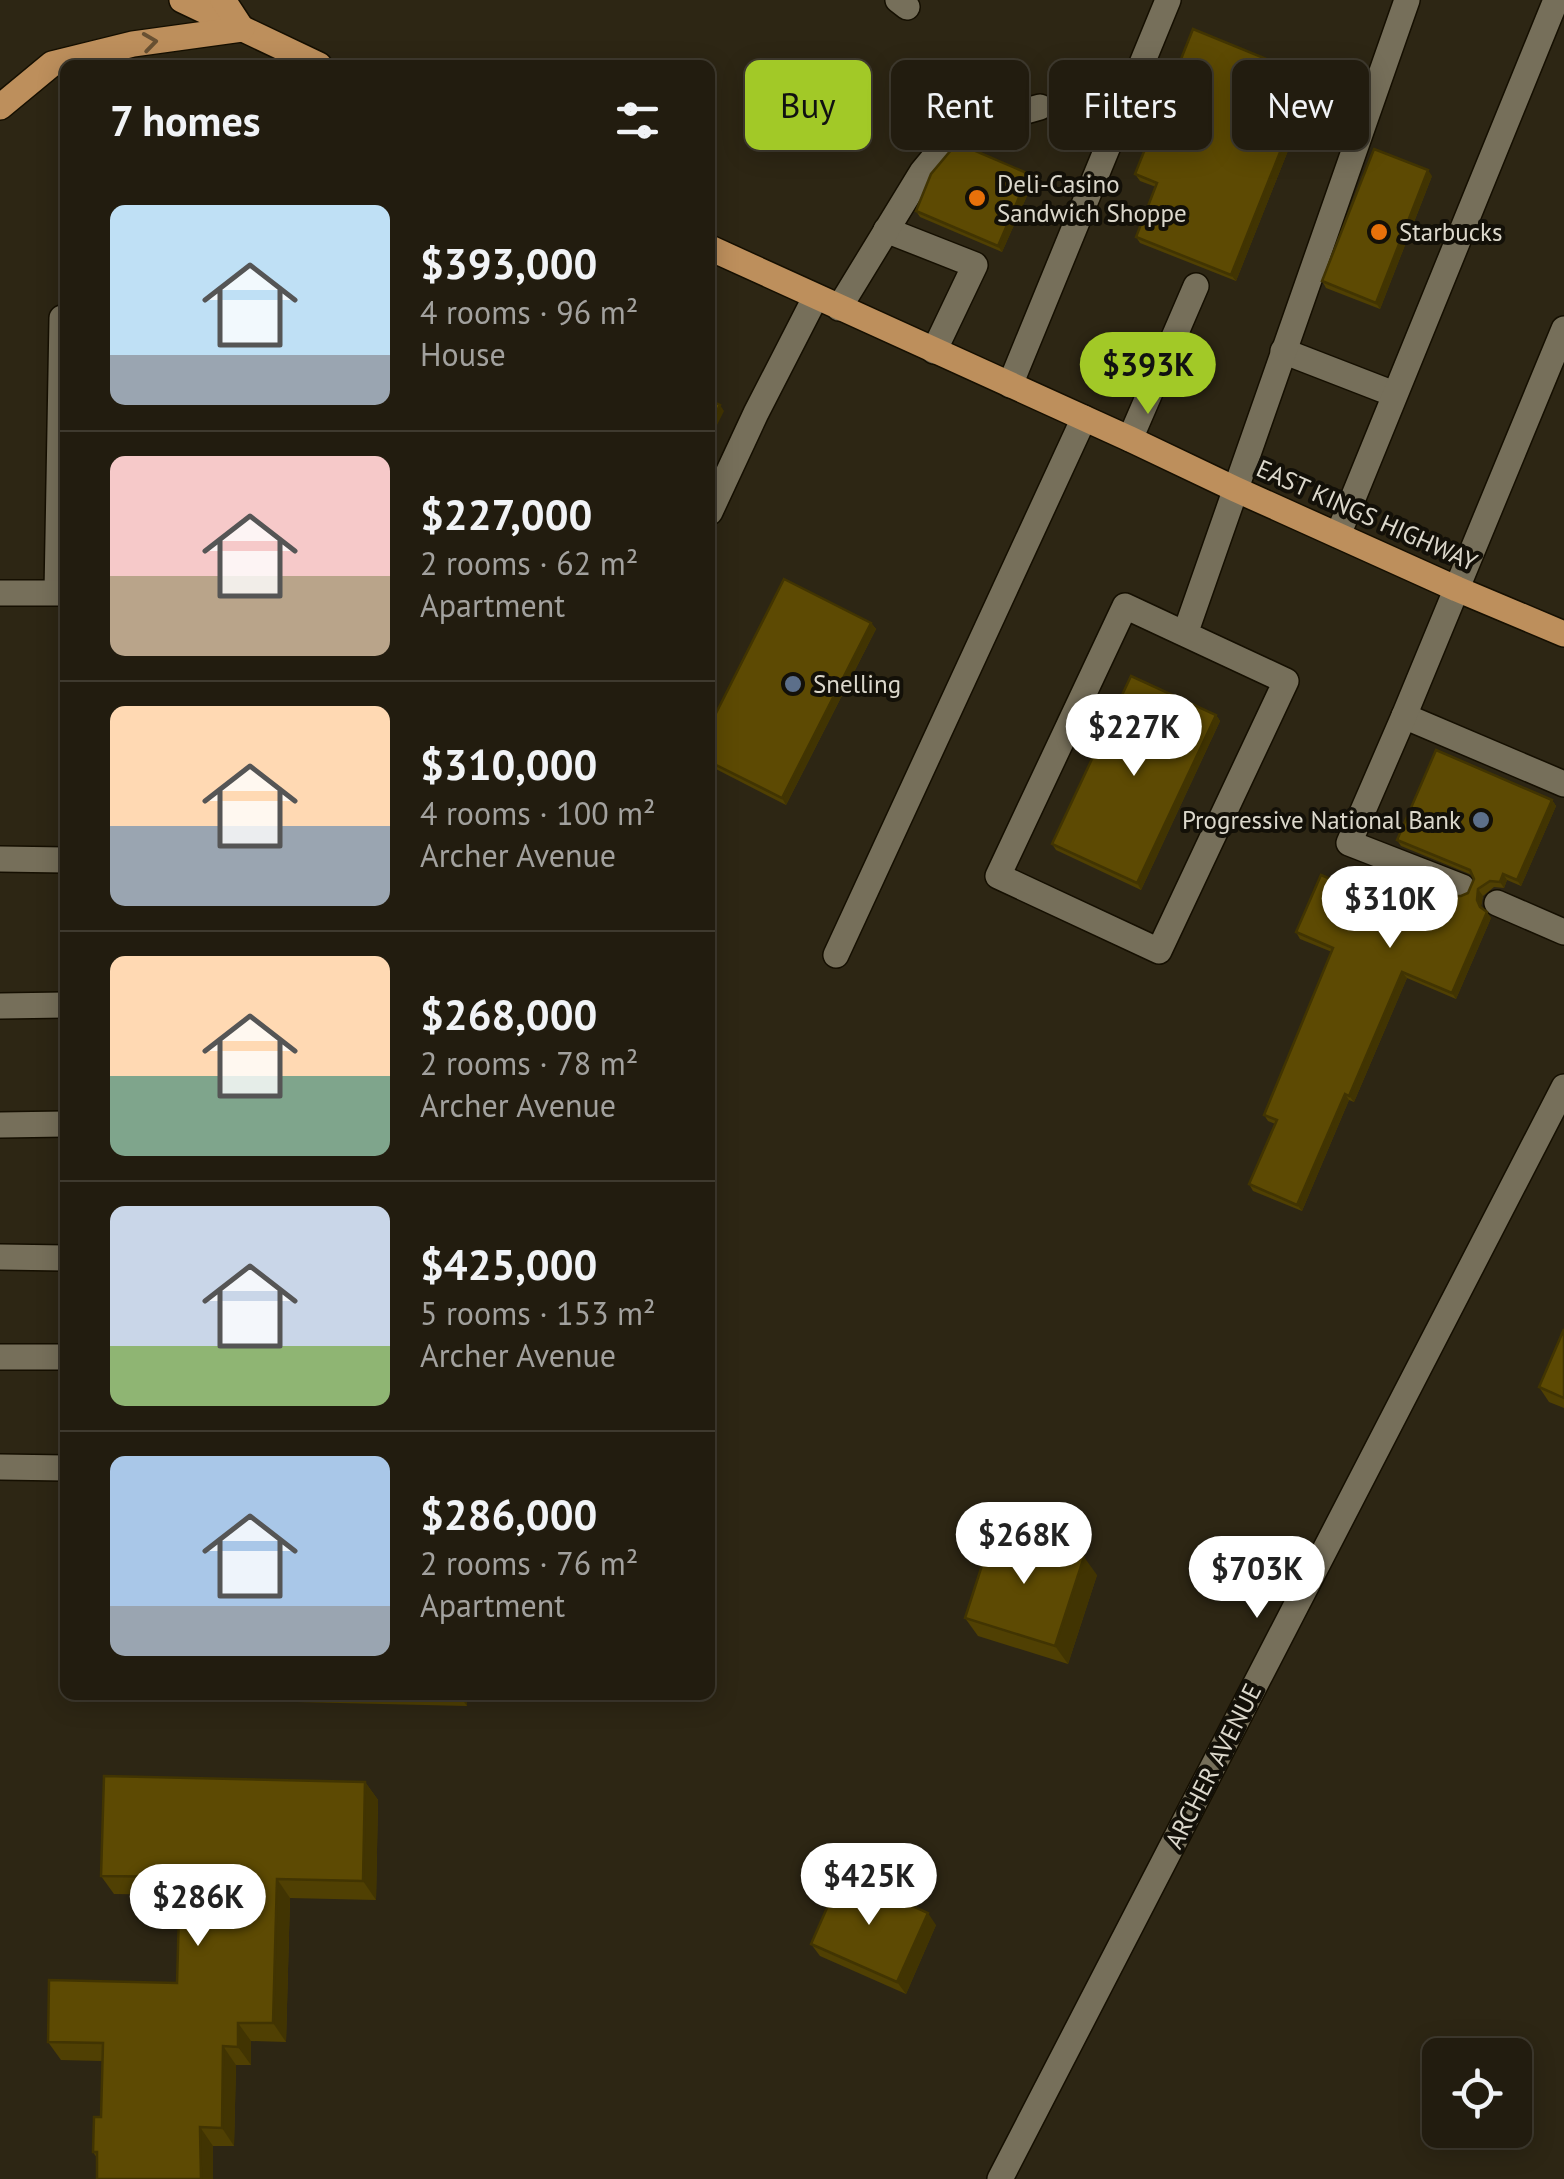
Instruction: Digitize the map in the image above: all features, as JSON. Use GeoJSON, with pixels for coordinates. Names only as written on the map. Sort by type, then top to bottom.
{"type":"FeatureCollection","features":[{"type":"Feature","properties":{"kind":"main road"},"geometry":{"type":"LineString","coordinates":[[182,0],[308,60]]}},
{"type":"Feature","properties":{"kind":"main road"},"geometry":{"type":"LineString","coordinates":[[223,0],[242,29]]}},
{"type":"Feature","properties":{"kind":"main road"},"geometry":{"type":"LineString","coordinates":[[68,60],[134,44],[242,29]]}},
{"type":"Feature","properties":{"kind":"main road"},"geometry":{"type":"LineString","coordinates":[[0,106],[52,64],[60,62]]}},
{"type":"Feature","properties":{"kind":"main road","name":"EAST KINGS HIGHWAY"},"geometry":{"type":"LineString","coordinates":[[715,250],[1235,489],[1457,588],[1563,630]]}},
{"type":"Feature","properties":{"kind":"street"},"geometry":{"type":"LineString","coordinates":[[1010,384],[1168,0]]}},
{"type":"Feature","properties":{"kind":"street"},"geometry":{"type":"LineString","coordinates":[[1185,634],[1407,0]]}},
{"type":"Feature","properties":{"kind":"street"},"geometry":{"type":"LineString","coordinates":[[1338,535],[1556,0]]}},
{"type":"Feature","properties":{"kind":"street"},"geometry":{"type":"LineString","coordinates":[[715,501],[756,413],[827,303],[886,230],[922,172],[956,132],[1040,107]]}},
{"type":"Feature","properties":{"kind":"street"},"geometry":{"type":"LineString","coordinates":[[886,230],[975,265],[934,351]]}},
{"type":"Feature","properties":{"kind":"street"},"geometry":{"type":"LineString","coordinates":[[1130,439],[1196,286]]}},
{"type":"Feature","properties":{"kind":"street"},"geometry":{"type":"LineString","coordinates":[[1462,888],[1349,842],[1564,328]]}},
{"type":"Feature","properties":{"kind":"street"},"geometry":{"type":"LineString","coordinates":[[1284,351],[1394,394]]}},
{"type":"Feature","properties":{"kind":"street"},"geometry":{"type":"LineString","coordinates":[[836,954],[1084,418]]}},
{"type":"Feature","properties":{"kind":"street"},"geometry":{"type":"LineString","coordinates":[[0,593],[60,592]]}},
{"type":"Feature","properties":{"kind":"street"},"geometry":{"type":"LineString","coordinates":[[1125,606],[1185,634],[1286,681],[1159,951],[998,876],[1125,606]]}},
{"type":"Feature","properties":{"kind":"street"},"geometry":{"type":"LineString","coordinates":[[1404,716],[1564,784]]}},
{"type":"Feature","properties":{"kind":"street"},"geometry":{"type":"LineString","coordinates":[[0,859],[60,860]]}},
{"type":"Feature","properties":{"kind":"street"},"geometry":{"type":"LineString","coordinates":[[1498,903],[1561,921]]}},
{"type":"Feature","properties":{"kind":"street"},"geometry":{"type":"LineString","coordinates":[[0,1006],[60,1006]]}},
{"type":"Feature","properties":{"kind":"street","name":"ARCHER AVENUE"},"geometry":{"type":"LineString","coordinates":[[1000,2179],[1564,1087]]}},
{"type":"Feature","properties":{"kind":"street"},"geometry":{"type":"LineString","coordinates":[[0,1125],[60,1124]]}},
{"type":"Feature","properties":{"kind":"street"},"geometry":{"type":"LineString","coordinates":[[0,1257],[60,1258]]}},
{"type":"Feature","properties":{"kind":"street"},"geometry":{"type":"LineString","coordinates":[[0,1357],[60,1357]]}},
{"type":"Feature","properties":{"kind":"street"},"geometry":{"type":"LineString","coordinates":[[0,1467],[60,1468]]}},
{"type":"Feature","properties":{"kind":"building"},"geometry":{"type":"Polygon","coordinates":[[[1193,29],[1269,60],[1232,60],[1232,150],[1281,150],[1231,275],[1136,237],[1157,183],[1135,174],[1145,150],[1212,150],[1212,60],[1181,60],[1193,29]]]}},
{"type":"Feature","properties":{"kind":"building","name":"Starbucks"},"geometry":{"type":"Polygon","coordinates":[[[1374,149],[1428,170],[1376,303],[1322,281],[1374,149]]]}},
{"type":"Feature","properties":{"kind":"building","name":"Deli-Casino Sandwich Shoppe"},"geometry":{"type":"Polygon","coordinates":[[[951,150],[973,150],[1029,174],[998,246],[916,211],[931,174],[951,150]]]}},
{"type":"Feature","properties":{"kind":"building","name":"Snelling"},"geometry":{"type":"Polygon","coordinates":[[[784,579],[871,623],[782,798],[715,764],[715,715],[784,579]]]}},
{"type":"Feature","properties":{"kind":"building"},"geometry":{"type":"Polygon","coordinates":[[[1131,676],[1216,715],[1137,883],[1052,844],[1131,676]]]}},
{"type":"Feature","properties":{"kind":"building"},"geometry":{"type":"Polygon","coordinates":[[[1436,750],[1552,800],[1517,880],[1503,874],[1500,882],[1490,881],[1478,889],[1477,900],[1487,912],[1452,993],[1402,972],[1297,1205],[1249,1184],[1277,1120],[1264,1115],[1333,948],[1296,932],[1321,875],[1364,893],[1372,873],[1381,876],[1384,869],[1452,896],[1468,893],[1474,879],[1470,870],[1397,840],[1436,750]]]}},
{"type":"Feature","properties":{"kind":"building"},"geometry":{"type":"Polygon","coordinates":[[[1564,1329],[1564,1398],[1539,1387],[1564,1329]]]}},
{"type":"Feature","properties":{"kind":"building"},"geometry":{"type":"Polygon","coordinates":[[[994,1528],[1084,1557],[1055,1646],[965,1618],[994,1528]]]}},
{"type":"Feature","properties":{"kind":"building"},"geometry":{"type":"Polygon","coordinates":[[[104,1776],[365,1782],[363,1881],[277,1879],[273,2023],[238,2023],[238,2047],[223,2046],[222,2128],[200,2127],[201,2179],[97,2179],[94,2117],[101,2117],[103,2043],[48,2042],[49,1980],[177,1983],[180,1877],[101,1876],[104,1776]]]}},
{"type":"Feature","properties":{"kind":"building"},"geometry":{"type":"Polygon","coordinates":[[[842,1874],[928,1913],[897,1982],[811,1944],[842,1874]]]}},
{"type":"Feature","properties":{"kind":"place","name":"Deli-Casino Sandwich Shoppe"},"geometry":{"type":"Point","coordinates":[977,198]}},
{"type":"Feature","properties":{"kind":"place","name":"Starbucks"},"geometry":{"type":"Point","coordinates":[1379,232]}},
{"type":"Feature","properties":{"kind":"place","name":"Snelling"},"geometry":{"type":"Point","coordinates":[793,684]}},
{"type":"Feature","properties":{"kind":"place","name":"Progressive National Bank"},"geometry":{"type":"Point","coordinates":[1481,820]}}]}
